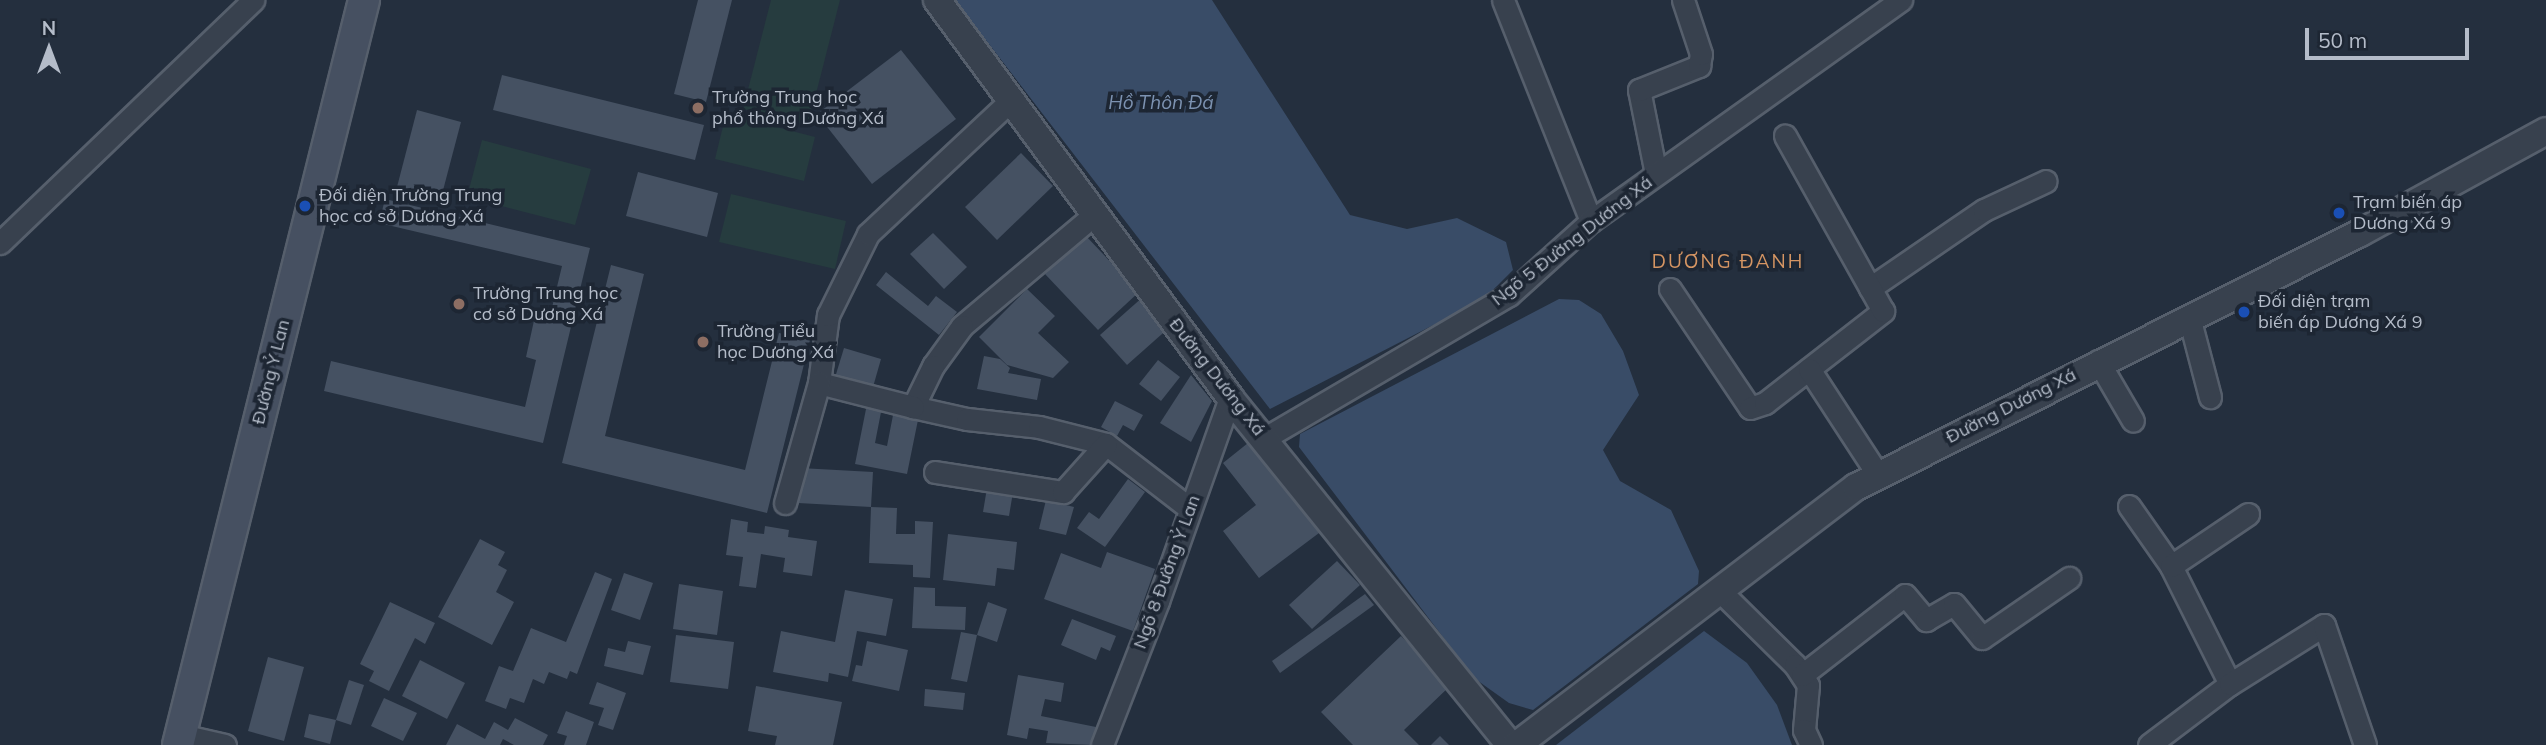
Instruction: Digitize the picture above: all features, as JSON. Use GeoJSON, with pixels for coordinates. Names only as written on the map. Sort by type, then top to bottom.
{"type":"FeatureCollection","features":[{"type":"Feature","properties":{"kind":"main road","name":"Đường Ỷ Lan"},"geometry":{"type":"LineString","coordinates":[[179,740],[365,0]]}},
{"type":"Feature","properties":{"kind":"street"},"geometry":{"type":"LineString","coordinates":[[0,243],[254,0]]}},
{"type":"Feature","properties":{"kind":"street","name":"Đường Dương Xá"},"geometry":{"type":"LineString","coordinates":[[937,0],[1230,398],[1265,438],[1510,745]]}},
{"type":"Feature","properties":{"kind":"street"},"geometry":{"type":"LineString","coordinates":[[1503,0],[1591,221]]}},
{"type":"Feature","properties":{"kind":"street"},"geometry":{"type":"LineString","coordinates":[[1656,174],[1639,90],[1699,66],[1701,54],[1683,0]]}},
{"type":"Feature","properties":{"kind":"street","name":"Ngõ 5 Đường Dương Xá"},"geometry":{"type":"LineString","coordinates":[[1265,438],[1509,295],[1591,221],[1901,0]]}},
{"type":"Feature","properties":{"kind":"street"},"geometry":{"type":"LineString","coordinates":[[785,503],[819,383],[828,315],[868,234],[1011,100]]}},
{"type":"Feature","properties":{"kind":"street","name":"Đường Dương Xá"},"geometry":{"type":"LineString","coordinates":[[1517,745],[1856,487],[2098,361],[2360,233],[2546,131]]}},
{"type":"Feature","properties":{"kind":"street"},"geometry":{"type":"LineString","coordinates":[[1670,289],[1750,408],[1765,404],[1883,311],[1785,136]]}},
{"type":"Feature","properties":{"kind":"street"},"geometry":{"type":"LineString","coordinates":[[1870,288],[1984,210],[2046,181]]}},
{"type":"Feature","properties":{"kind":"street"},"geometry":{"type":"LineString","coordinates":[[914,407],[933,366],[962,326],[1095,214]]}},
{"type":"Feature","properties":{"kind":"street"},"geometry":{"type":"LineString","coordinates":[[2189,317],[2210,397]]}},
{"type":"Feature","properties":{"kind":"street"},"geometry":{"type":"LineString","coordinates":[[2098,361],[2133,421]]}},
{"type":"Feature","properties":{"kind":"street"},"geometry":{"type":"LineString","coordinates":[[1810,369],[1878,475]]}},
{"type":"Feature","properties":{"kind":"street"},"geometry":{"type":"LineString","coordinates":[[819,383],[967,419],[1039,427],[1106,444],[1189,508]]}},
{"type":"Feature","properties":{"kind":"street","name":"Ngõ 8 Đường Ỷ Lan"},"geometry":{"type":"LineString","coordinates":[[1102,745],[1230,398]]}},
{"type":"Feature","properties":{"kind":"street"},"geometry":{"type":"LineString","coordinates":[[934,472],[1063,492],[1106,444]]}},
{"type":"Feature","properties":{"kind":"street"},"geometry":{"type":"LineString","coordinates":[[2129,506],[2171,566],[2230,684]]}},
{"type":"Feature","properties":{"kind":"street"},"geometry":{"type":"LineString","coordinates":[[2171,566],[2248,514]]}},
{"type":"Feature","properties":{"kind":"street"},"geometry":{"type":"LineString","coordinates":[[1802,675],[1905,595],[1926,620],[1954,604],[1982,638],[1995,634],[2069,578]]}},
{"type":"Feature","properties":{"kind":"street"},"geometry":{"type":"LineString","coordinates":[[1717,593],[1802,675],[1809,700],[1804,730],[1811,745]]}},
{"type":"Feature","properties":{"kind":"street"},"geometry":{"type":"LineString","coordinates":[[2149,745],[2230,684],[2324,625],[2365,745]]}},
{"type":"Feature","properties":{"kind":"street"},"geometry":{"type":"LineString","coordinates":[[179,740],[225,745]]}},
{"type":"Feature","properties":{"kind":"green space"},"geometry":{"type":"Polygon","coordinates":[[[771,0],[840,0],[808,125],[743,109],[771,0]]]}},
{"type":"Feature","properties":{"kind":"green space"},"geometry":{"type":"Polygon","coordinates":[[[726,114],[815,137],[804,181],[715,159],[726,114]]]}},
{"type":"Feature","properties":{"kind":"green space"},"geometry":{"type":"Polygon","coordinates":[[[482,140],[591,169],[575,225],[467,197],[482,140]]]}},
{"type":"Feature","properties":{"kind":"green space"},"geometry":{"type":"Polygon","coordinates":[[[731,194],[846,221],[835,269],[719,242],[731,194]]]}},
{"type":"Feature","properties":{"kind":"water","name":"Hồ Thôn Đá"},"geometry":{"type":"Polygon","coordinates":[[[955,0],[1212,0],[1350,215],[1407,229],[1457,218],[1506,242],[1513,270],[1484,299],[1270,409],[955,0]]]}},
{"type":"Feature","properties":{"kind":"water"},"geometry":{"type":"Polygon","coordinates":[[[1559,299],[1579,300],[1601,314],[1623,351],[1639,395],[1603,450],[1620,481],[1671,510],[1699,571],[1698,584],[1533,710],[1509,703],[1474,678],[1299,447],[1300,434],[1559,299]]]}},
{"type":"Feature","properties":{"kind":"water"},"geometry":{"type":"Polygon","coordinates":[[[1704,631],[1747,663],[1777,705],[1792,745],[1556,745],[1704,631]]]}},
{"type":"Feature","properties":{"kind":"building"},"geometry":{"type":"Polygon","coordinates":[[[698,0],[732,0],[706,102],[674,94],[698,0]]]}},
{"type":"Feature","properties":{"kind":"building"},"geometry":{"type":"Polygon","coordinates":[[[901,50],[956,119],[872,184],[817,114],[901,50]]]}},
{"type":"Feature","properties":{"kind":"building"},"geometry":{"type":"Polygon","coordinates":[[[502,75],[704,125],[695,160],[493,110],[502,75]]]}},
{"type":"Feature","properties":{"kind":"building"},"geometry":{"type":"Polygon","coordinates":[[[417,110],[461,122],[441,198],[397,187],[417,110]]]}},
{"type":"Feature","properties":{"kind":"building"},"geometry":{"type":"Polygon","coordinates":[[[1021,153],[1053,186],[997,240],[965,207],[1021,153]]]}},
{"type":"Feature","properties":{"kind":"building"},"geometry":{"type":"Polygon","coordinates":[[[638,172],[718,193],[707,237],[626,216],[638,172]]]}},
{"type":"Feature","properties":{"kind":"building"},"geometry":{"type":"Polygon","coordinates":[[[385,199],[590,248],[543,443],[324,391],[331,361],[525,407],[536,360],[526,357],[535,316],[549,320],[562,266],[379,223],[385,199]]]}},
{"type":"Feature","properties":{"kind":"building"},"geometry":{"type":"Polygon","coordinates":[[[933,233],[967,267],[944,289],[910,254],[933,233]]]}},
{"type":"Feature","properties":{"kind":"building"},"geometry":{"type":"Polygon","coordinates":[[[1086,236],[1139,292],[1098,330],[1045,274],[1086,236]]]}},
{"type":"Feature","properties":{"kind":"building"},"geometry":{"type":"Polygon","coordinates":[[[611,265],[644,274],[605,436],[745,470],[779,333],[810,340],[767,513],[562,463],[611,265]]]}},
{"type":"Feature","properties":{"kind":"building"},"geometry":{"type":"Polygon","coordinates":[[[886,272],[928,306],[936,296],[957,312],[939,335],[876,285],[886,272]]]}},
{"type":"Feature","properties":{"kind":"building"},"geometry":{"type":"Polygon","coordinates":[[[1027,289],[1055,316],[1038,333],[1069,362],[1053,378],[1007,365],[979,337],[1027,289]]]}},
{"type":"Feature","properties":{"kind":"building"},"geometry":{"type":"Polygon","coordinates":[[[1144,296],[1171,326],[1127,365],[1100,335],[1144,296]]]}},
{"type":"Feature","properties":{"kind":"building"},"geometry":{"type":"Polygon","coordinates":[[[844,348],[881,359],[871,394],[833,384],[844,348]]]}},
{"type":"Feature","properties":{"kind":"building"},"geometry":{"type":"Polygon","coordinates":[[[984,356],[1000,359],[1010,368],[1008,373],[1041,379],[1037,400],[977,389],[984,356]]]}},
{"type":"Feature","properties":{"kind":"building"},"geometry":{"type":"Polygon","coordinates":[[[1158,360],[1180,377],[1161,401],[1139,384],[1158,360]]]}},
{"type":"Feature","properties":{"kind":"building"},"geometry":{"type":"Polygon","coordinates":[[[1191,375],[1212,401],[1191,442],[1160,423],[1191,375]]]}},
{"type":"Feature","properties":{"kind":"building"},"geometry":{"type":"Polygon","coordinates":[[[1115,401],[1143,415],[1134,431],[1123,425],[1117,436],[1101,427],[1115,401]]]}},
{"type":"Feature","properties":{"kind":"building"},"geometry":{"type":"Polygon","coordinates":[[[867,404],[882,407],[875,443],[887,446],[894,410],[919,415],[907,474],[855,464],[867,404]]]}},
{"type":"Feature","properties":{"kind":"building"},"geometry":{"type":"Polygon","coordinates":[[[1253,439],[1323,530],[1259,578],[1223,531],[1256,505],[1223,463],[1253,439]]]}},
{"type":"Feature","properties":{"kind":"building"},"geometry":{"type":"Polygon","coordinates":[[[800,468],[873,472],[871,507],[798,503],[800,468]]]}},
{"type":"Feature","properties":{"kind":"building"},"geometry":{"type":"Polygon","coordinates":[[[1128,479],[1145,492],[1105,547],[1077,528],[1089,512],[1099,519],[1128,479]]]}},
{"type":"Feature","properties":{"kind":"building"},"geometry":{"type":"Polygon","coordinates":[[[987,488],[1013,492],[1009,516],[983,512],[987,488]]]}},
{"type":"Feature","properties":{"kind":"building"},"geometry":{"type":"Polygon","coordinates":[[[1046,500],[1074,507],[1066,535],[1039,529],[1046,500]]]}},
{"type":"Feature","properties":{"kind":"building"},"geometry":{"type":"Polygon","coordinates":[[[871,507],[897,508],[896,534],[915,534],[915,521],[933,522],[930,578],[913,577],[913,565],[869,563],[871,507]]]}},
{"type":"Feature","properties":{"kind":"building"},"geometry":{"type":"Polygon","coordinates":[[[731,519],[748,522],[747,532],[764,534],[765,526],[789,530],[788,537],[817,541],[812,576],[783,572],[785,558],[761,554],[756,588],[739,586],[743,557],[726,555],[731,519]]]}},
{"type":"Feature","properties":{"kind":"building"},"geometry":{"type":"Polygon","coordinates":[[[948,534],[1017,542],[1014,570],[997,568],[995,586],[943,580],[948,534]]]}},
{"type":"Feature","properties":{"kind":"building"},"geometry":{"type":"Polygon","coordinates":[[[480,539],[505,552],[498,565],[507,570],[496,592],[514,602],[492,645],[438,617],[480,539]]]}},
{"type":"Feature","properties":{"kind":"building"},"geometry":{"type":"Polygon","coordinates":[[[1107,552],[1155,569],[1133,631],[1044,599],[1061,553],[1101,568],[1107,552]]]}},
{"type":"Feature","properties":{"kind":"building"},"geometry":{"type":"Polygon","coordinates":[[[1337,561],[1360,585],[1312,629],[1289,605],[1337,561]]]}},
{"type":"Feature","properties":{"kind":"building"},"geometry":{"type":"Polygon","coordinates":[[[595,572],[612,579],[577,674],[570,671],[567,679],[549,672],[544,684],[533,679],[524,703],[510,698],[506,709],[485,701],[499,666],[513,671],[531,628],[566,642],[595,572]]]}},
{"type":"Feature","properties":{"kind":"building"},"geometry":{"type":"Polygon","coordinates":[[[624,573],[653,583],[640,620],[611,610],[624,573]]]}},
{"type":"Feature","properties":{"kind":"building"},"geometry":{"type":"Polygon","coordinates":[[[679,584],[723,591],[717,635],[673,629],[679,584]]]}},
{"type":"Feature","properties":{"kind":"building"},"geometry":{"type":"Polygon","coordinates":[[[914,587],[935,588],[935,606],[966,607],[965,630],[912,628],[914,587]]]}},
{"type":"Feature","properties":{"kind":"building"},"geometry":{"type":"Polygon","coordinates":[[[845,590],[893,599],[886,636],[857,631],[848,677],[829,673],[828,682],[773,672],[781,631],[835,642],[845,590]]]}},
{"type":"Feature","properties":{"kind":"building"},"geometry":{"type":"Polygon","coordinates":[[[1365,594],[1374,605],[1280,673],[1272,661],[1365,594]]]}},
{"type":"Feature","properties":{"kind":"building"},"geometry":{"type":"Polygon","coordinates":[[[390,602],[435,623],[425,644],[415,638],[389,691],[369,681],[374,671],[360,664],[390,602]]]}},
{"type":"Feature","properties":{"kind":"building"},"geometry":{"type":"Polygon","coordinates":[[[988,602],[1007,609],[997,642],[977,635],[988,602]]]}},
{"type":"Feature","properties":{"kind":"building"},"geometry":{"type":"Polygon","coordinates":[[[1072,619],[1116,636],[1110,651],[1101,647],[1096,660],[1061,645],[1072,619]]]}},
{"type":"Feature","properties":{"kind":"building"},"geometry":{"type":"Polygon","coordinates":[[[961,632],[977,635],[967,682],[951,679],[961,632]]]}},
{"type":"Feature","properties":{"kind":"building"},"geometry":{"type":"Polygon","coordinates":[[[676,635],[734,642],[728,689],[670,682],[676,635]]]}},
{"type":"Feature","properties":{"kind":"building"},"geometry":{"type":"Polygon","coordinates":[[[1401,636],[1450,686],[1404,730],[1419,745],[1353,745],[1321,712],[1401,636]]]}},
{"type":"Feature","properties":{"kind":"building"},"geometry":{"type":"Polygon","coordinates":[[[628,641],[651,646],[643,675],[604,666],[608,648],[625,652],[628,641]]]}},
{"type":"Feature","properties":{"kind":"building"},"geometry":{"type":"Polygon","coordinates":[[[867,641],[908,650],[899,691],[852,681],[856,665],[862,666],[867,641]]]}},
{"type":"Feature","properties":{"kind":"building"},"geometry":{"type":"Polygon","coordinates":[[[268,657],[304,667],[284,741],[248,731],[268,657]]]}},
{"type":"Feature","properties":{"kind":"building"},"geometry":{"type":"Polygon","coordinates":[[[420,660],[465,683],[447,719],[402,696],[420,660]]]}},
{"type":"Feature","properties":{"kind":"building"},"geometry":{"type":"Polygon","coordinates":[[[1018,675],[1064,683],[1061,702],[1045,699],[1041,716],[1096,727],[1093,745],[1046,743],[1048,731],[1029,728],[1027,739],[1007,735],[1018,675]]]}},
{"type":"Feature","properties":{"kind":"building"},"geometry":{"type":"Polygon","coordinates":[[[349,680],[364,685],[351,725],[336,720],[349,680]]]}},
{"type":"Feature","properties":{"kind":"building"},"geometry":{"type":"Polygon","coordinates":[[[597,682],[626,693],[613,730],[598,725],[604,708],[589,704],[597,682]]]}},
{"type":"Feature","properties":{"kind":"building"},"geometry":{"type":"Polygon","coordinates":[[[756,686],[842,702],[833,745],[775,745],[777,736],[748,731],[756,686]]]}},
{"type":"Feature","properties":{"kind":"building"},"geometry":{"type":"Polygon","coordinates":[[[925,689],[965,693],[963,710],[924,706],[925,689]]]}},
{"type":"Feature","properties":{"kind":"building"},"geometry":{"type":"Polygon","coordinates":[[[384,698],[417,713],[403,741],[371,726],[384,698]]]}},
{"type":"Feature","properties":{"kind":"building"},"geometry":{"type":"Polygon","coordinates":[[[566,711],[594,722],[586,745],[564,745],[567,736],[557,733],[566,711]]]}},
{"type":"Feature","properties":{"kind":"building"},"geometry":{"type":"Polygon","coordinates":[[[309,714],[336,720],[330,744],[304,737],[309,714]]]}},
{"type":"Feature","properties":{"kind":"building"},"geometry":{"type":"Polygon","coordinates":[[[515,718],[548,735],[543,745],[514,745],[503,739],[500,745],[446,745],[457,724],[485,739],[494,722],[508,730],[515,718]]]}},
{"type":"Feature","properties":{"kind":"building"},"geometry":{"type":"Polygon","coordinates":[[[1440,736],[1449,745],[1431,745],[1440,736]]]}},
{"type":"Feature","properties":{"kind":"place","name":"Trường Trung học phổ thông Dương Xá"},"geometry":{"type":"Point","coordinates":[698,108]}},
{"type":"Feature","properties":{"kind":"place","name":"Đối diện Trường Trung học cơ sở Dương Xá"},"geometry":{"type":"Point","coordinates":[305,206]}},
{"type":"Feature","properties":{"kind":"place","name":"Trạm biến áp Dương Xá 9"},"geometry":{"type":"Point","coordinates":[2339,213]}},
{"type":"Feature","properties":{"kind":"place","name":"Trường Trung học cơ sở Dương Xá"},"geometry":{"type":"Point","coordinates":[459,304]}},
{"type":"Feature","properties":{"kind":"place","name":"Đối diện trạm biến áp Dương Xá 9"},"geometry":{"type":"Point","coordinates":[2244,312]}},
{"type":"Feature","properties":{"kind":"place","name":"Trường Tiểu học Dương Xá"},"geometry":{"type":"Point","coordinates":[703,342]}},
{"type":"Feature","properties":{"kind":"district","name":"DƯƠNG ĐANH"},"geometry":{"type":"Point","coordinates":[1728,262]}}]}
